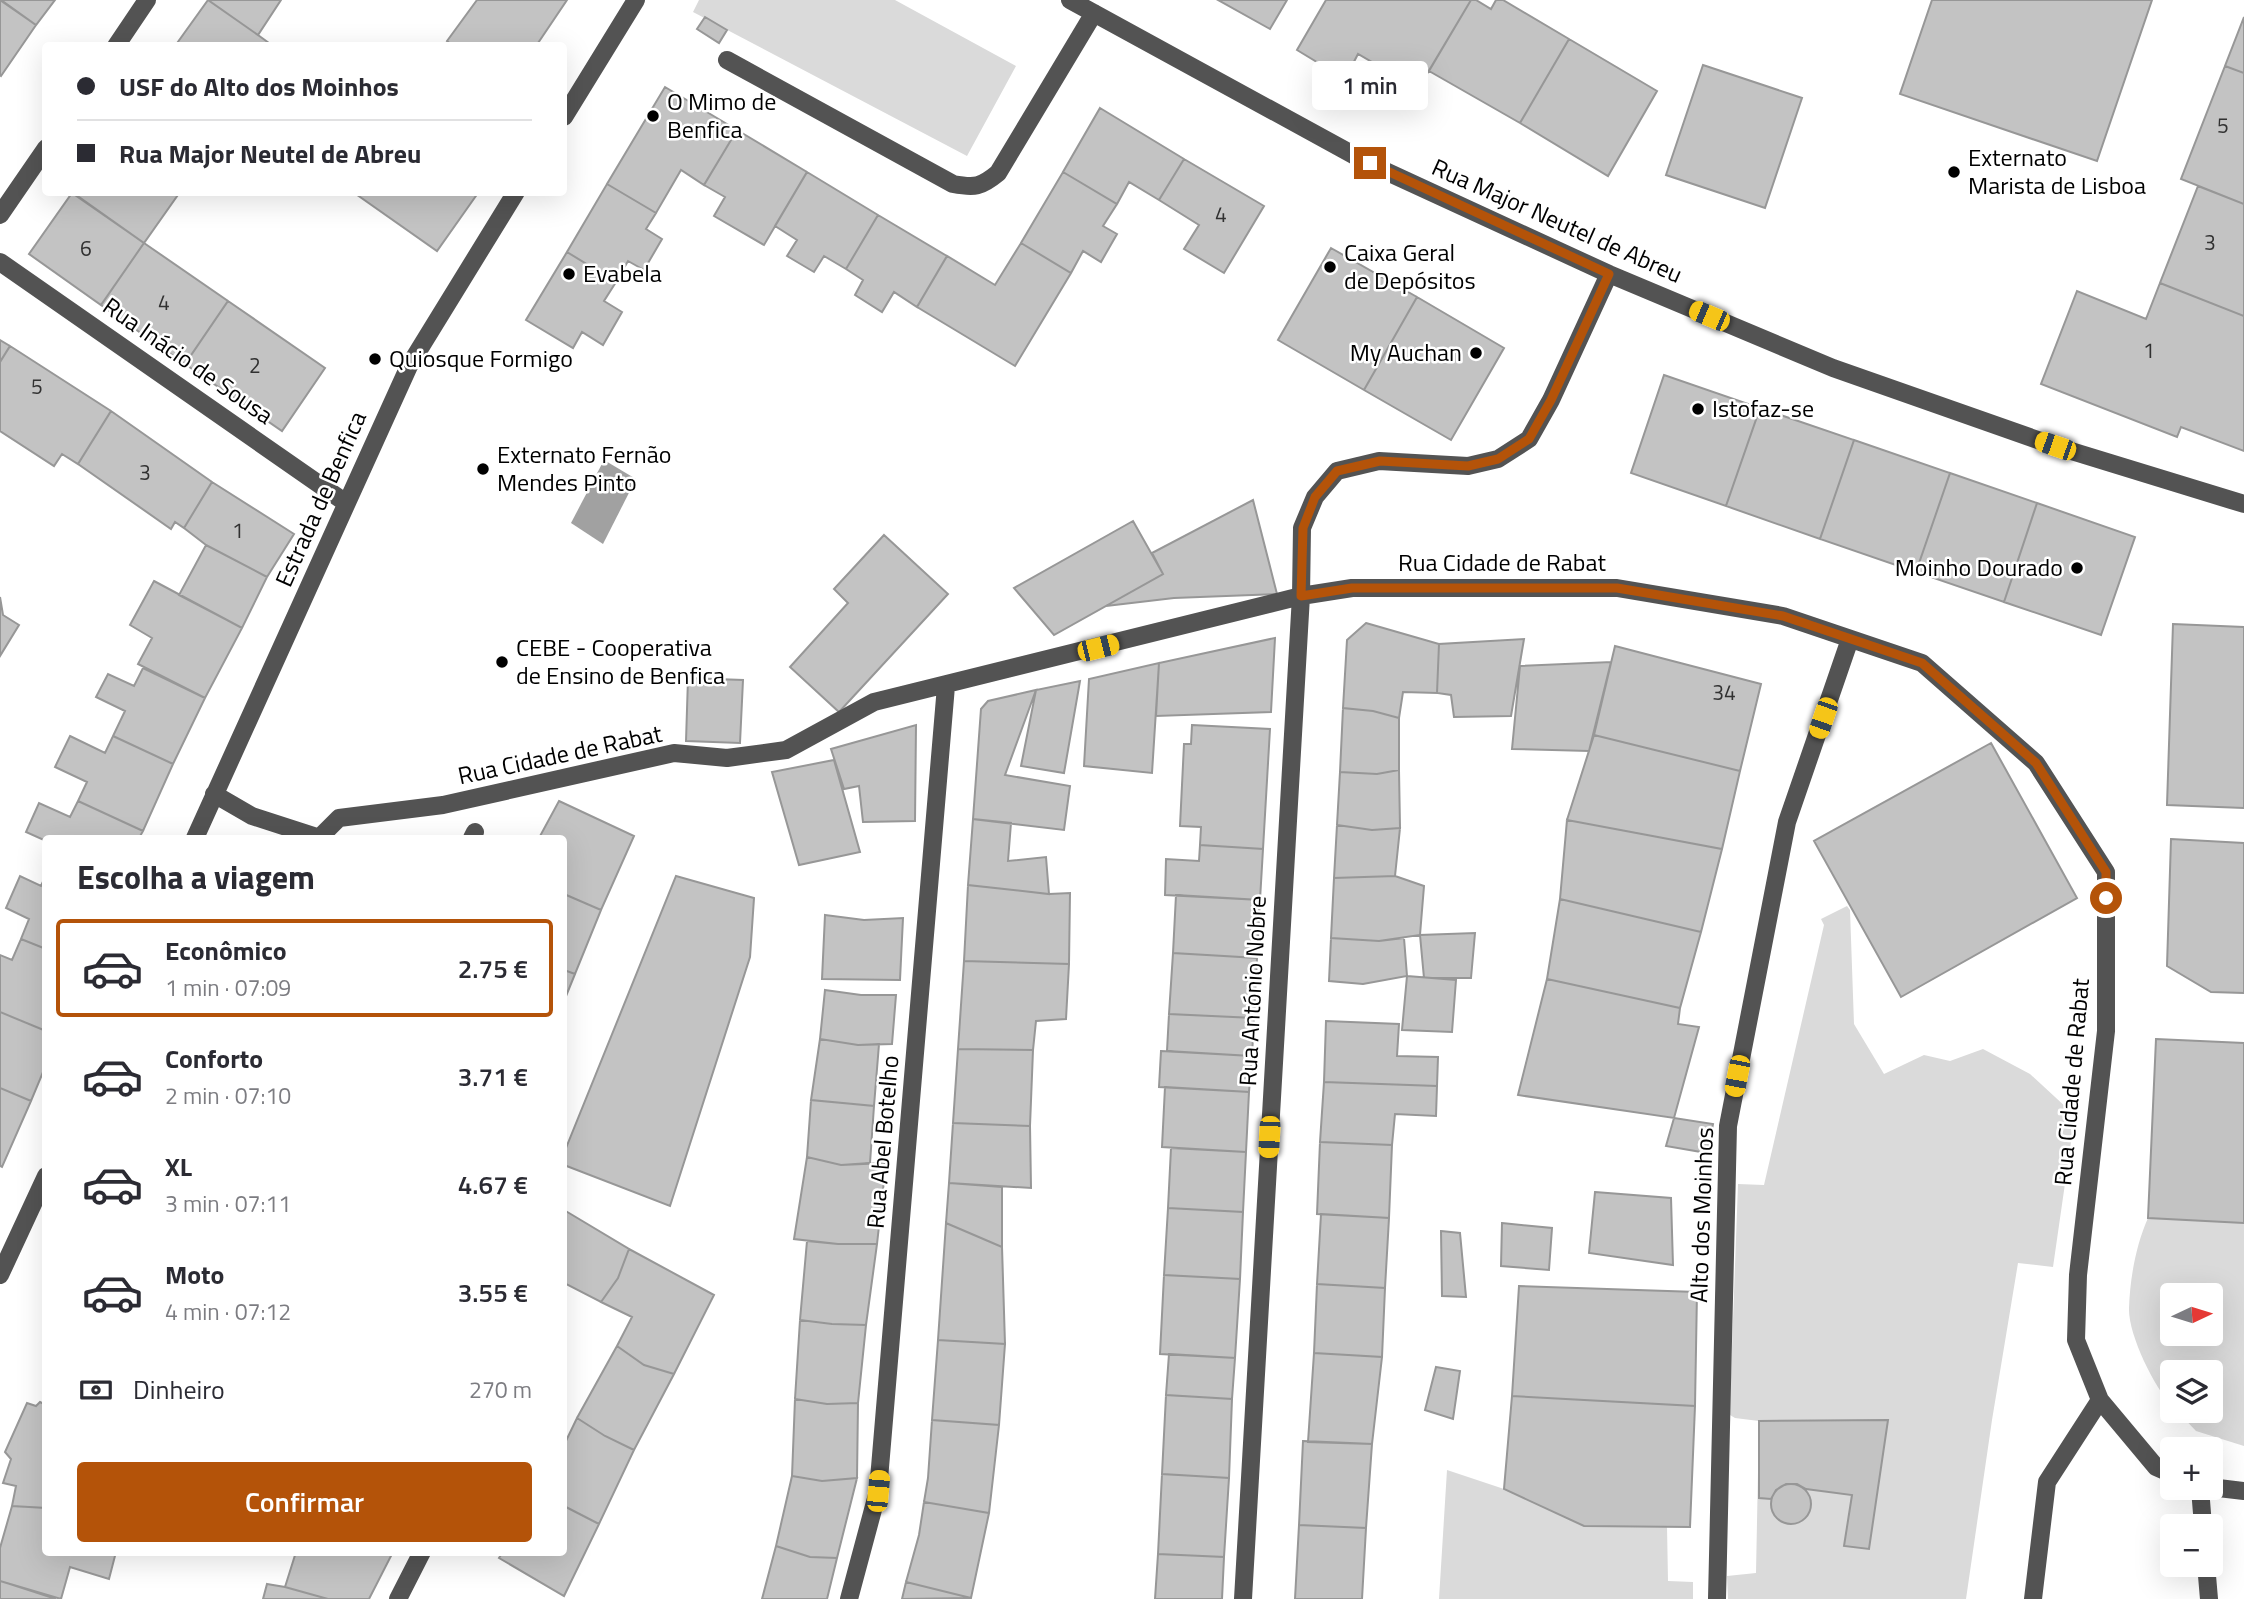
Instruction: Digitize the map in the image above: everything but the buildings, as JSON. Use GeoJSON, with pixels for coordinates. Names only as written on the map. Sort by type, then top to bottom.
{"type":"FeatureCollection","features":[{"type":"Feature","properties":{"kind":"street"},"geometry":{"type":"LineString","coordinates":[[119,42],[147,0]]}},
{"type":"Feature","properties":{"kind":"street"},"geometry":{"type":"LineString","coordinates":[[567,112],[636,0]]}},
{"type":"Feature","properties":{"kind":"street","name":"Rua Major Neutel de Abreu"},"geometry":{"type":"LineString","coordinates":[[1070,0],[1370,163],[1609,274],[1833,368],[1979,421],[2244,504]]}},
{"type":"Feature","properties":{"kind":"street"},"geometry":{"type":"LineString","coordinates":[[727,61],[953,184],[972,187],[986,183],[998,173],[1094,13]]}},
{"type":"Feature","properties":{"kind":"street"},"geometry":{"type":"LineString","coordinates":[[0,215],[42,154]]}},
{"type":"Feature","properties":{"kind":"street","name":"Estrada de Benfica"},"geometry":{"type":"LineString","coordinates":[[196,835],[409,366],[514,196]]}},
{"type":"Feature","properties":{"kind":"street","name":"Rua Inácio de Sousa"},"geometry":{"type":"LineString","coordinates":[[0,262],[346,502]]}},
{"type":"Feature","properties":{"kind":"street","name":"Rua António Nobre"},"geometry":{"type":"LineString","coordinates":[[1243,1599],[1303,528],[1315,497],[1337,471],[1380,461],[1468,466],[1498,459],[1529,439],[1551,400],[1609,274]]}},
{"type":"Feature","properties":{"kind":"street","name":"Rua Cidade de Rabat"},"geometry":{"type":"LineString","coordinates":[[323,835],[340,818],[443,806],[674,753],[727,758],[786,750],[874,702],[1301,596],[1352,588],[1617,588],[1783,616],[1922,663],[2036,763],[2106,872],[2106,1031],[2078,1275],[2076,1340],[2100,1400],[2160,1469]]}},
{"type":"Feature","properties":{"kind":"street","name":"Alto dos Moinhos"},"geometry":{"type":"LineString","coordinates":[[1717,1599],[1728,1126],[1787,822],[1850,639]]}},
{"type":"Feature","properties":{"kind":"street","name":"Rua Abel Botelho"},"geometry":{"type":"LineString","coordinates":[[849,1599],[878,1491],[946,686]]}},
{"type":"Feature","properties":{"kind":"street","name":"Rua Cidade de Rabat"},"geometry":{"type":"LineString","coordinates":[[214,794],[252,816],[311,835]]}},
{"type":"Feature","properties":{"kind":"street"},"geometry":{"type":"LineString","coordinates":[[0,1274],[42,1185]]}},
{"type":"Feature","properties":{"kind":"street"},"geometry":{"type":"LineString","coordinates":[[2033,1599],[2047,1482],[2100,1400]]}},
{"type":"Feature","properties":{"kind":"street"},"geometry":{"type":"LineString","coordinates":[[2223,1488],[2244,1490]]}},
{"type":"Feature","properties":{"kind":"street"},"geometry":{"type":"LineString","coordinates":[[398,1599],[420,1556]]}},
{"type":"Feature","properties":{"kind":"street"},"geometry":{"type":"LineString","coordinates":[[2207,1577],[2209,1599]]}},
{"type":"Feature","properties":{"kind":"shaded area"},"geometry":{"type":"Polygon","coordinates":[[[699,0],[895,0],[1016,66],[967,156],[693,12],[699,0]]]}},
{"type":"Feature","properties":{"kind":"shaded area"},"geometry":{"type":"Polygon","coordinates":[[[604,460],[636,479],[603,544],[571,523],[604,460]]]}},
{"type":"Feature","properties":{"kind":"shaded area"},"geometry":{"type":"Polygon","coordinates":[[[1847,906],[1850,910],[1854,1024],[1884,1074],[1924,1055],[1950,1061],[1983,1049],[2030,1074],[2068,1109],[2072,1135],[2053,1267],[2018,1263],[1966,1599],[1728,1599],[1727,1576],[1756,1573],[1759,1421],[1735,1418],[1725,1412],[1731,1375],[1738,1184],[1764,1185],[1824,925],[1821,919],[1847,906]]]}},
{"type":"Feature","properties":{"kind":"shaded area"},"geometry":{"type":"Polygon","coordinates":[[[2148,1218],[2244,1223],[2244,1446],[2223,1439],[2223,1437],[2196,1431],[2188,1423],[2223,1423],[2223,1360],[2160,1360],[2160,1389],[2143,1360],[2133,1332],[2129,1308],[2134,1262],[2148,1218]]]}},
{"type":"Feature","properties":{"kind":"shaded area"},"geometry":{"type":"Polygon","coordinates":[[[1447,1470],[1504,1489],[1584,1526],[1667,1526],[1668,1581],[1693,1582],[1693,1599],[1439,1599],[1447,1470]]]}},
{"type":"Feature","properties":{"kind":"place","name":"O Mimo de Benfica"},"geometry":{"type":"Point","coordinates":[653,116]}},
{"type":"Feature","properties":{"kind":"place","name":"Externato Marista de Lisboa"},"geometry":{"type":"Point","coordinates":[1954,172]}},
{"type":"Feature","properties":{"kind":"place","name":"Caixa Geral de Depósitos"},"geometry":{"type":"Point","coordinates":[1330,267]}},
{"type":"Feature","properties":{"kind":"place","name":"Evabela"},"geometry":{"type":"Point","coordinates":[569,274]}},
{"type":"Feature","properties":{"kind":"place","name":"My Auchan"},"geometry":{"type":"Point","coordinates":[1476,353]}},
{"type":"Feature","properties":{"kind":"place","name":"Quiosque Formigo"},"geometry":{"type":"Point","coordinates":[375,359]}},
{"type":"Feature","properties":{"kind":"place","name":"Istofaz-se"},"geometry":{"type":"Point","coordinates":[1698,409]}},
{"type":"Feature","properties":{"kind":"place","name":"Externato Fernão Mendes Pinto"},"geometry":{"type":"Point","coordinates":[483,469]}},
{"type":"Feature","properties":{"kind":"place","name":"Moinho Dourado"},"geometry":{"type":"Point","coordinates":[2077,568]}},
{"type":"Feature","properties":{"kind":"place","name":"CEBE - Cooperativa de Ensino de Benfica"},"geometry":{"type":"Point","coordinates":[502,662]}},
{"type":"Feature","properties":{"kind":"route"},"geometry":{"type":"LineString","coordinates":[[1370,163],[1609,274],[1551,400],[1529,439],[1498,459],[1468,466],[1380,461],[1337,471],[1315,497],[1303,528],[1301,596],[1352,588],[1617,588],[1783,616],[1922,663],[2036,763],[2106,872],[2106,898]]}}]}
